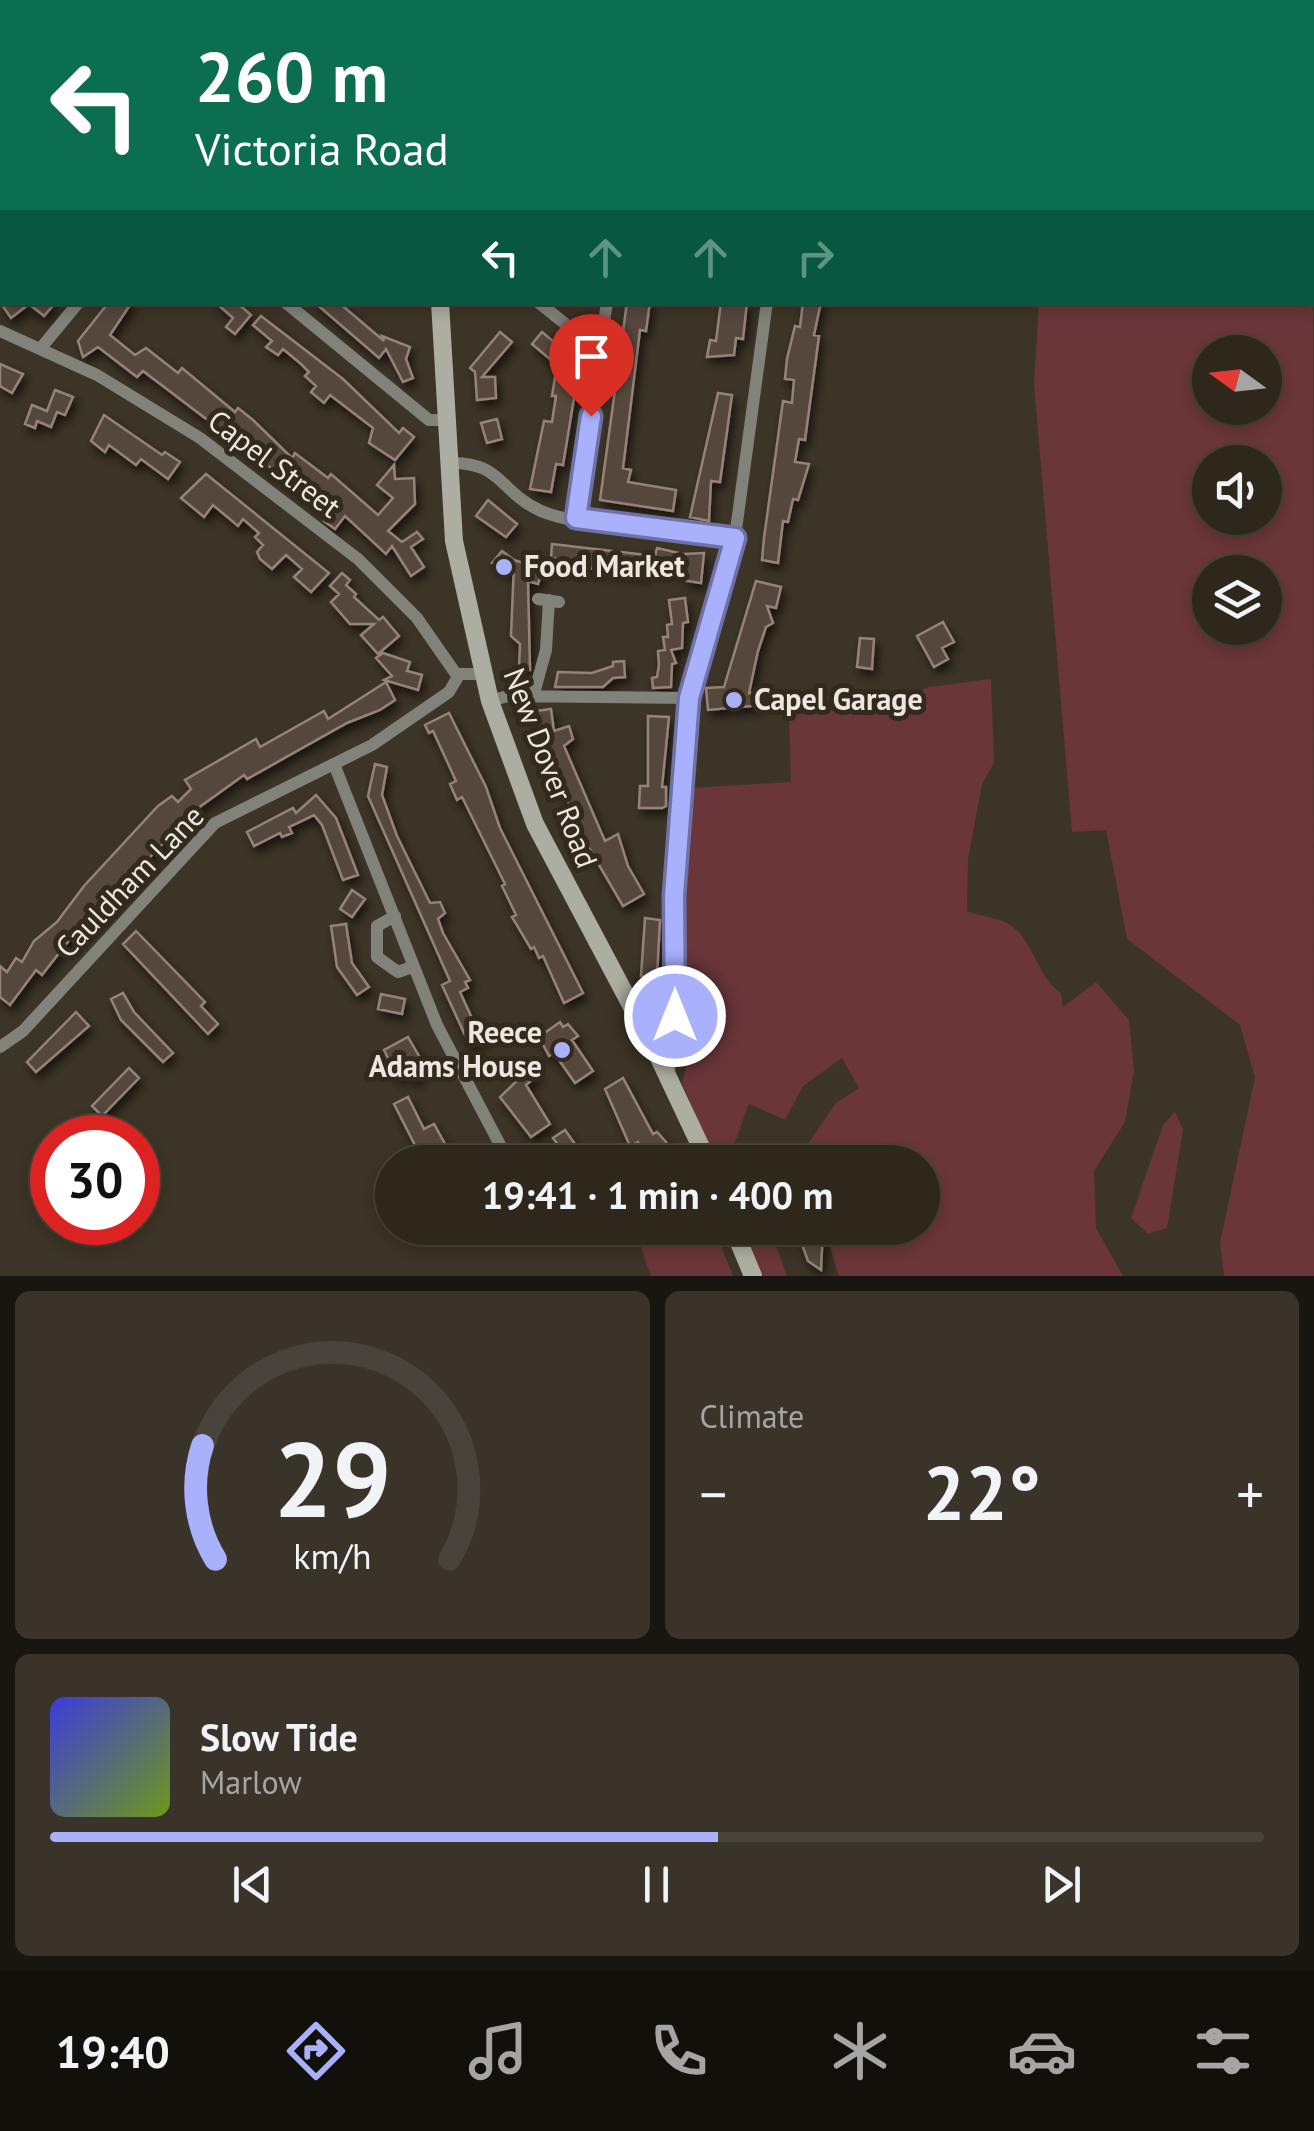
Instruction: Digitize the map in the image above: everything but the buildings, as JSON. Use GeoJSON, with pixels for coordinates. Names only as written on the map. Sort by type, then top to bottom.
{"type":"FeatureCollection","features":[{"type":"Feature","properties":{"kind":"main road","name":"New Dover Road"},"geometry":{"type":"LineString","coordinates":[[440,305],[454,541],[490,701],[552,859],[668,1075],[700,1145]]}},
{"type":"Feature","properties":{"kind":"main road"},"geometry":{"type":"LineString","coordinates":[[741,1245],[753,1276]]}},
{"type":"Feature","properties":{"kind":"street"},"geometry":{"type":"LineString","coordinates":[[40,349],[77,305]]}},
{"type":"Feature","properties":{"kind":"street"},"geometry":{"type":"LineString","coordinates":[[289,305],[429,420],[446,420]]}},
{"type":"Feature","properties":{"kind":"street"},"geometry":{"type":"LineString","coordinates":[[542,305],[588,343],[602,347]]}},
{"type":"Feature","properties":{"kind":"street"},"geometry":{"type":"LineString","coordinates":[[576,518],[607,305]]}},
{"type":"Feature","properties":{"kind":"street"},"geometry":{"type":"LineString","coordinates":[[668,1075],[675,1043],[674,896],[689,698],[735,538],[767,305]]}},
{"type":"Feature","properties":{"kind":"street","name":"Capel Street"},"geometry":{"type":"LineString","coordinates":[[0,331],[111,382],[172,419],[335,541],[417,618],[460,675]]}},
{"type":"Feature","properties":{"kind":"street"},"geometry":{"type":"LineString","coordinates":[[448,463],[481,464],[531,506],[576,518],[735,538]]}},
{"type":"Feature","properties":{"kind":"street"},"geometry":{"type":"LineString","coordinates":[[533,697],[546,650],[549,600]]}},
{"type":"Feature","properties":{"kind":"street"},"geometry":{"type":"LineString","coordinates":[[460,675],[482,674]]}},
{"type":"Feature","properties":{"kind":"street","name":"Cauldham Lane"},"geometry":{"type":"LineString","coordinates":[[0,1048],[23,1031],[215,823],[334,764],[434,704],[452,690],[460,675]]}},
{"type":"Feature","properties":{"kind":"street"},"geometry":{"type":"LineString","coordinates":[[490,701],[533,697],[689,698]]}},
{"type":"Feature","properties":{"kind":"street"},"geometry":{"type":"LineString","coordinates":[[334,764],[437,1025],[500,1145]]}},
{"type":"Feature","properties":{"kind":"street"},"geometry":{"type":"LineString","coordinates":[[395,916],[378,926],[374,945],[377,957],[398,972],[412,966]]}},
{"type":"Feature","properties":{"kind":"shaded area"},"geometry":{"type":"Polygon","coordinates":[[[1039,305],[1313,305],[1314,1276],[1224,1276],[1220,1243],[1255,1077],[1240,1025],[1127,939],[1106,830],[1072,832],[1034,384],[1039,305]]]}},
{"type":"Feature","properties":{"kind":"shaded area"},"geometry":{"type":"Polygon","coordinates":[[[991,679],[994,763],[982,784],[968,859],[967,911],[1003,921],[1021,935],[1047,978],[1061,993],[1063,1007],[1096,982],[1129,1020],[1134,1071],[1125,1122],[1094,1171],[1096,1228],[1123,1276],[839,1276],[829,1245],[940,1245],[940,1145],[807,1145],[836,1103],[859,1088],[842,1058],[803,1086],[785,1120],[749,1104],[734,1145],[709,1145],[682,1083],[687,1063],[682,921],[690,788],[791,782],[789,715],[883,706],[929,687],[991,679]]]}},
{"type":"Feature","properties":{"kind":"shaded area"},"geometry":{"type":"Polygon","coordinates":[[[1175,1112],[1183,1130],[1167,1228],[1148,1234],[1131,1218],[1163,1125],[1175,1112]]]}},
{"type":"Feature","properties":{"kind":"shaded area"},"geometry":{"type":"Polygon","coordinates":[[[640,1245],[721,1245],[733,1276],[651,1276],[640,1245]]]}},
{"type":"Feature","properties":{"kind":"shaded area"},"geometry":{"type":"Polygon","coordinates":[[[750,1245],[776,1245],[787,1276],[760,1276],[750,1245]]]}},
{"type":"Feature","properties":{"kind":"place","name":"Food Market"},"geometry":{"type":"Point","coordinates":[504,567]}},
{"type":"Feature","properties":{"kind":"place","name":"Capel Garage"},"geometry":{"type":"Point","coordinates":[734,700]}},
{"type":"Feature","properties":{"kind":"place","name":"Reece Adams House"},"geometry":{"type":"Point","coordinates":[562,1050]}},
{"type":"Feature","properties":{"kind":"route"},"geometry":{"type":"LineString","coordinates":[[591,416],[576,518],[735,538],[689,698],[674,896],[675,1016]]}}]}
